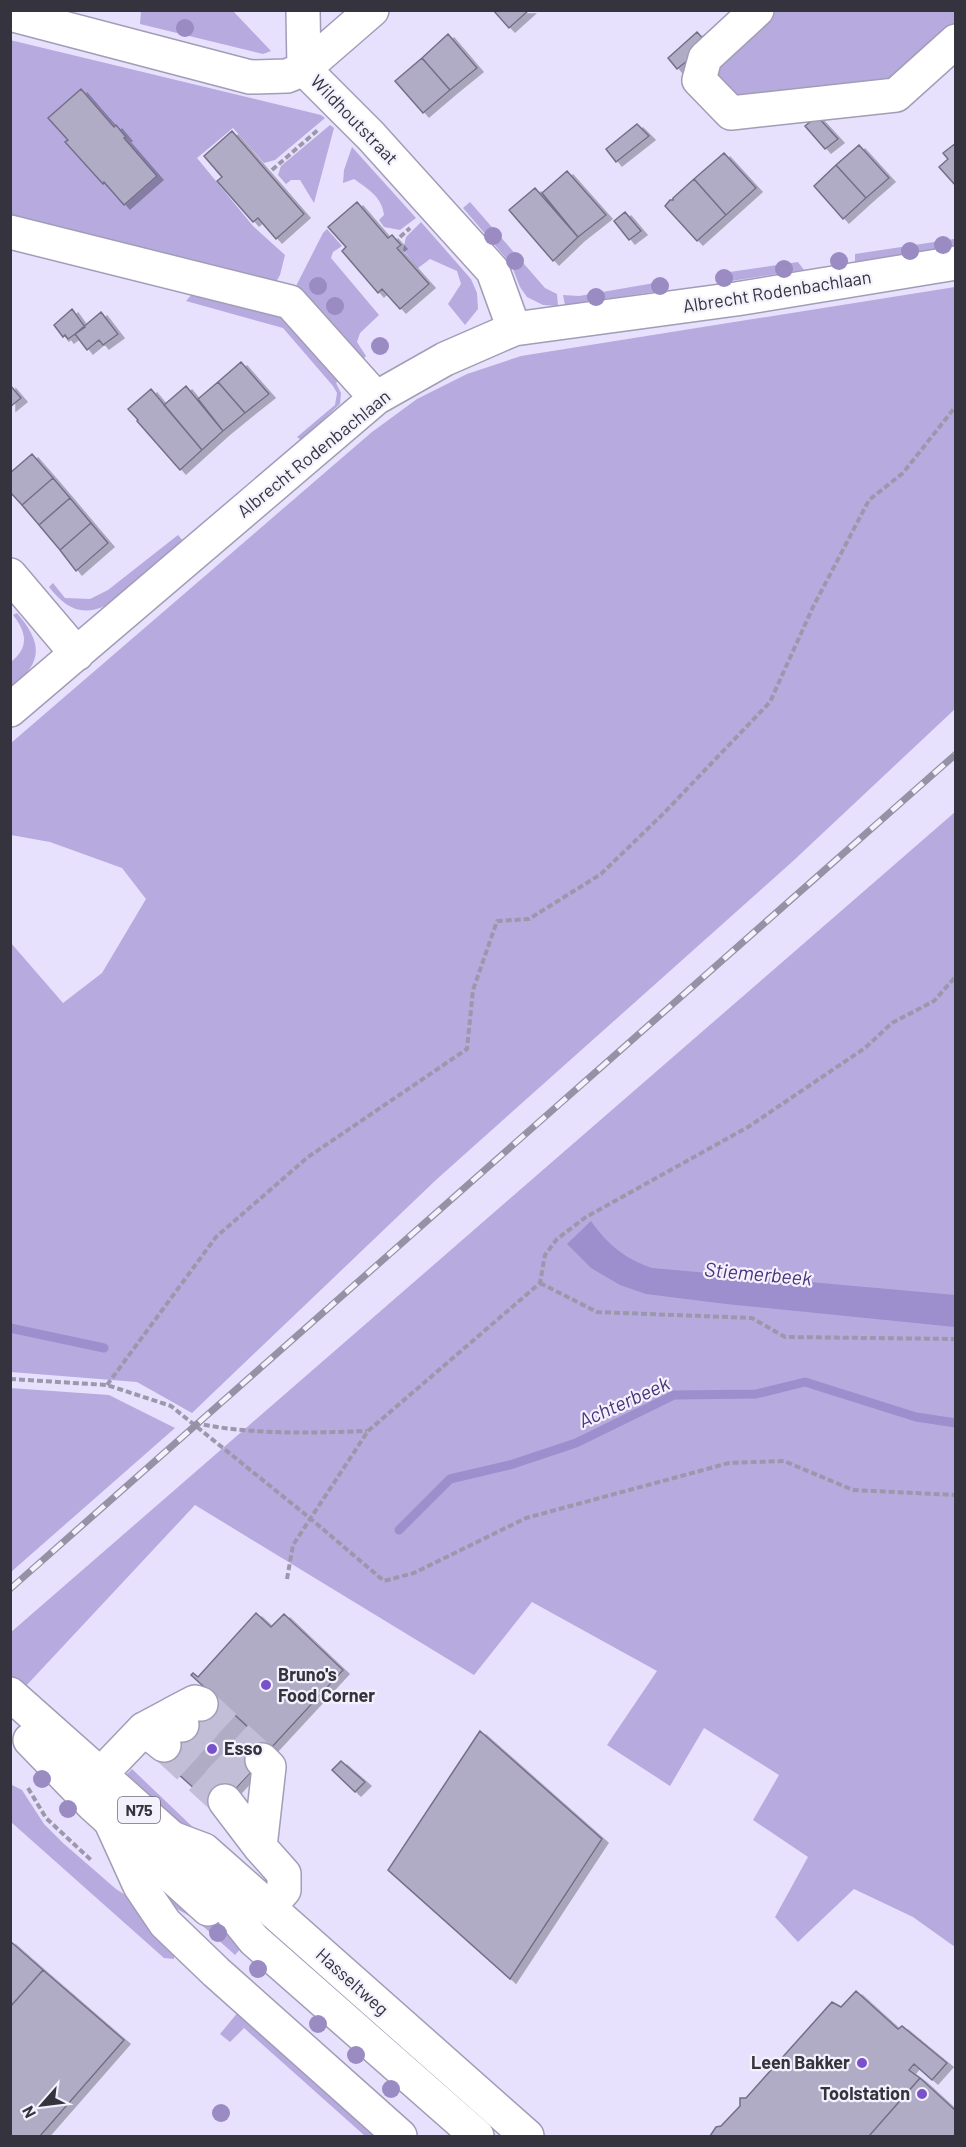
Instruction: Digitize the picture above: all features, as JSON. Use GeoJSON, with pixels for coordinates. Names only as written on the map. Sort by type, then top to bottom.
{"type":"FeatureCollection","features":[{"type":"Feature","properties":{"kind":"street"},"geometry":{"type":"LineString","coordinates":[[303,10],[304,69]]}},
{"type":"Feature","properties":{"kind":"street"},"geometry":{"type":"LineString","coordinates":[[304,69],[372,10]]}},
{"type":"Feature","properties":{"kind":"street"},"geometry":{"type":"LineString","coordinates":[[757,10],[705,58],[699,80],[731,113],[896,95],[953,48]]}},
{"type":"Feature","properties":{"kind":"street","name":"Wildhoutstraat"},"geometry":{"type":"LineString","coordinates":[[10,14],[250,77],[287,76],[304,69],[371,136],[493,271],[514,329]]}},
{"type":"Feature","properties":{"kind":"street"},"geometry":{"type":"LineString","coordinates":[[10,232],[290,302],[376,398]]}},
{"type":"Feature","properties":{"kind":"street","name":"Albrecht Rodenbachlaan"},"geometry":{"type":"LineString","coordinates":[[10,710],[376,398],[445,359],[514,329],[736,299],[956,263]]}},
{"type":"Feature","properties":{"kind":"street"},"geometry":{"type":"LineString","coordinates":[[10,575],[77,654]]}},
{"type":"Feature","properties":{"kind":"street","name":"Hasseltweg"},"geometry":{"type":"LineString","coordinates":[[10,1694],[172,1838],[254,1940]]}},
{"type":"Feature","properties":{"kind":"street","name":"Hasseltweg"},"geometry":{"type":"LineString","coordinates":[[10,1722],[110,1820],[216,1916],[254,1940],[477,2136]]}},
{"type":"Feature","properties":{"kind":"street"},"geometry":{"type":"LineString","coordinates":[[100,1775],[172,1723]]}},
{"type":"Feature","properties":{"kind":"street"},"geometry":{"type":"LineString","coordinates":[[260,1847],[269,1767],[243,1781],[260,1847],[284,1874],[284,1890],[269,1907]]}},
{"type":"Feature","properties":{"kind":"street","name":"Hasseltweg"},"geometry":{"type":"LineString","coordinates":[[110,1820],[140,1886],[165,1923],[216,1972],[400,2136]]}},
{"type":"Feature","properties":{"kind":"street","name":"Hasseltweg"},"geometry":{"type":"LineString","coordinates":[[172,1838],[204,1850],[527,2136]]}},
{"type":"Feature","properties":{"kind":"path"},"geometry":{"type":"LineString","coordinates":[[272,170],[323,126]]}},
{"type":"Feature","properties":{"kind":"path"},"geometry":{"type":"LineString","coordinates":[[106,1385],[216,1237],[308,1157],[467,1049],[473,990],[497,921],[530,919],[601,874],[664,813],[770,702],[813,608],[868,500],[903,473],[956,406]]}},
{"type":"Feature","properties":{"kind":"path"},"geometry":{"type":"LineString","coordinates":[[287,1579],[293,1545],[368,1431],[540,1283],[545,1255],[557,1239],[586,1217],[748,1127],[865,1048],[892,1023],[934,1001],[956,976]]}},
{"type":"Feature","properties":{"kind":"path"},"geometry":{"type":"LineString","coordinates":[[540,1283],[597,1312],[752,1318],[785,1337],[956,1340]]}},
{"type":"Feature","properties":{"kind":"path"},"geometry":{"type":"LineString","coordinates":[[10,1379],[106,1385],[171,1406],[384,1581],[414,1573],[526,1518],[729,1463],[784,1461],[853,1490],[956,1495]]}},
{"type":"Feature","properties":{"kind":"path"},"geometry":{"type":"LineString","coordinates":[[192,1423],[229,1430],[307,1433],[368,1431]]}},
{"type":"Feature","properties":{"kind":"path"},"geometry":{"type":"LineString","coordinates":[[23,1781],[46,1818],[99,1868]]}},
{"type":"Feature","properties":{"kind":"shaded area"},"geometry":{"type":"Polygon","coordinates":[[[141,11],[233,11],[271,51],[263,54],[140,24],[141,11]]]}},
{"type":"Feature","properties":{"kind":"shaded area"},"geometry":{"type":"Polygon","coordinates":[[[775,11],[955,11],[955,26],[890,87],[733,103],[712,71],[775,11]]]}},
{"type":"Feature","properties":{"kind":"shaded area"},"geometry":{"type":"Polygon","coordinates":[[[10,40],[321,115],[325,118],[275,160],[264,163],[233,128],[197,158],[253,226],[285,255],[280,275],[274,285],[11,219],[10,40]]]}},
{"type":"Feature","properties":{"kind":"shaded area"},"geometry":{"type":"Polygon","coordinates":[[[330,125],[334,128],[314,203],[300,180],[291,180],[286,184],[278,175],[281,166],[330,125]]]}},
{"type":"Feature","properties":{"kind":"shaded area"},"geometry":{"type":"Polygon","coordinates":[[[352,147],[416,218],[400,230],[384,227],[379,220],[384,215],[383,209],[369,190],[354,179],[343,183],[344,170],[352,147]]]}},
{"type":"Feature","properties":{"kind":"shaded area"},"geometry":{"type":"Polygon","coordinates":[[[470,202],[545,288],[557,294],[558,306],[543,305],[527,297],[520,287],[511,264],[463,208],[470,202]]]}},
{"type":"Feature","properties":{"kind":"shaded area"},"geometry":{"type":"Polygon","coordinates":[[[421,222],[471,279],[477,293],[478,309],[465,325],[448,304],[461,284],[457,271],[430,259],[418,268],[403,250],[406,237],[421,222]]]}},
{"type":"Feature","properties":{"kind":"shaded area"},"geometry":{"type":"Polygon","coordinates":[[[327,229],[342,246],[333,252],[331,258],[379,315],[360,333],[357,342],[366,356],[361,361],[294,290],[327,229]]]}},
{"type":"Feature","properties":{"kind":"shaded area"},"geometry":{"type":"Polygon","coordinates":[[[954,239],[955,247],[855,262],[855,254],[954,239]]]}},
{"type":"Feature","properties":{"kind":"shaded area"},"geometry":{"type":"Polygon","coordinates":[[[798,262],[804,270],[718,283],[716,274],[798,262]]]}},
{"type":"Feature","properties":{"kind":"shaded area"},"geometry":{"type":"Polygon","coordinates":[[[666,281],[667,290],[565,305],[563,295],[579,296],[666,281]]]}},
{"type":"Feature","properties":{"kind":"shaded area"},"geometry":{"type":"Polygon","coordinates":[[[955,287],[955,709],[792,862],[437,1179],[192,1413],[137,1382],[11,1372],[11,943],[63,1003],[102,973],[146,899],[122,868],[50,842],[11,835],[11,743],[372,432],[417,399],[467,374],[521,356],[955,287]]]}},
{"type":"Feature","properties":{"kind":"shaded area"},"geometry":{"type":"Polygon","coordinates":[[[193,293],[278,313],[341,379],[336,383],[341,393],[340,404],[301,440],[297,437],[335,405],[337,393],[333,386],[283,328],[186,301],[193,293]]]}},
{"type":"Feature","properties":{"kind":"shaded area"},"geometry":{"type":"Polygon","coordinates":[[[178,535],[183,541],[105,606],[88,610],[74,608],[61,600],[49,587],[53,583],[65,598],[90,599],[108,590],[178,535]]]}},
{"type":"Feature","properties":{"kind":"shaded area"},"geometry":{"type":"Polygon","coordinates":[[[17,613],[32,635],[36,653],[29,670],[11,689],[11,662],[21,651],[24,640],[21,628],[13,615],[17,613]]]}},
{"type":"Feature","properties":{"kind":"shaded area"},"geometry":{"type":"Polygon","coordinates":[[[955,812],[955,1947],[913,1917],[854,1889],[798,1942],[775,1917],[808,1857],[753,1820],[779,1775],[704,1728],[670,1786],[607,1745],[657,1671],[532,1602],[474,1675],[195,1505],[24,1688],[11,1676],[10,1633],[955,812]]]}},
{"type":"Feature","properties":{"kind":"shaded area"},"geometry":{"type":"Polygon","coordinates":[[[591,1221],[617,1250],[652,1268],[955,1295],[955,1327],[646,1294],[620,1285],[591,1268],[567,1244],[591,1221]]]}},
{"type":"Feature","properties":{"kind":"shaded area"},"geometry":{"type":"Polygon","coordinates":[[[10,1388],[109,1395],[175,1428],[11,1572],[10,1388]]]}},
{"type":"Feature","properties":{"kind":"shaded area"},"geometry":{"type":"Polygon","coordinates":[[[132,1769],[199,1833],[153,1810],[125,1776],[132,1769]]]}},
{"type":"Feature","properties":{"kind":"shaded area"},"geometry":{"type":"Polygon","coordinates":[[[10,1784],[22,1790],[44,1824],[63,1843],[116,1889],[145,1908],[174,1945],[174,1959],[164,1958],[11,1822],[10,1784]]]}},
{"type":"Feature","properties":{"kind":"shaded area"},"geometry":{"type":"Polygon","coordinates":[[[138,1855],[242,1947],[235,1955],[195,1919],[157,1898],[138,1855]]]}},
{"type":"Feature","properties":{"kind":"shaded area"},"geometry":{"type":"Polygon","coordinates":[[[244,2005],[389,2136],[365,2136],[244,2028],[230,2042],[220,2034],[244,2005]]]}},
{"type":"Feature","properties":{"kind":"building"},"geometry":{"type":"Polygon","coordinates":[[[493,10],[529,10],[509,28],[493,10]]]}},
{"type":"Feature","properties":{"kind":"building"},"geometry":{"type":"Polygon","coordinates":[[[697,32],[708,44],[677,69],[668,58],[697,32]]]}},
{"type":"Feature","properties":{"kind":"building"},"geometry":{"type":"Polygon","coordinates":[[[448,34],[477,68],[450,90],[422,58],[448,34]]]}},
{"type":"Feature","properties":{"kind":"building"},"geometry":{"type":"Polygon","coordinates":[[[422,58],[450,90],[423,113],[395,81],[422,58]]]}},
{"type":"Feature","properties":{"kind":"building"},"geometry":{"type":"Polygon","coordinates":[[[81,89],[114,127],[116,125],[126,137],[124,138],[157,176],[124,205],[65,142],[68,140],[48,118],[81,89]]]}},
{"type":"Feature","properties":{"kind":"building"},"geometry":{"type":"Polygon","coordinates":[[[817,116],[838,139],[825,149],[805,126],[817,116]]]}},
{"type":"Feature","properties":{"kind":"building"},"geometry":{"type":"Polygon","coordinates":[[[637,124],[649,136],[616,162],[606,149],[637,124]]]}},
{"type":"Feature","properties":{"kind":"building"},"geometry":{"type":"Polygon","coordinates":[[[232,131],[304,214],[276,239],[258,218],[253,222],[217,181],[222,177],[204,156],[232,131]]]}},
{"type":"Feature","properties":{"kind":"building"},"geometry":{"type":"Polygon","coordinates":[[[956,143],[956,186],[939,167],[948,159],[943,153],[956,143]]]}},
{"type":"Feature","properties":{"kind":"building"},"geometry":{"type":"Polygon","coordinates":[[[859,145],[889,178],[866,198],[836,165],[859,145]]]}},
{"type":"Feature","properties":{"kind":"building"},"geometry":{"type":"Polygon","coordinates":[[[724,153],[756,188],[726,215],[694,179],[724,153]]]}},
{"type":"Feature","properties":{"kind":"building"},"geometry":{"type":"Polygon","coordinates":[[[836,165],[866,198],[843,219],[814,186],[836,165]]]}},
{"type":"Feature","properties":{"kind":"building"},"geometry":{"type":"Polygon","coordinates":[[[567,171],[606,215],[578,237],[542,193],[567,171]]]}},
{"type":"Feature","properties":{"kind":"building"},"geometry":{"type":"Polygon","coordinates":[[[694,179],[726,215],[697,241],[665,206],[694,179]]]}},
{"type":"Feature","properties":{"kind":"building"},"geometry":{"type":"Polygon","coordinates":[[[535,188],[578,237],[553,261],[509,210],[535,188]]]}},
{"type":"Feature","properties":{"kind":"building"},"geometry":{"type":"Polygon","coordinates":[[[357,202],[388,238],[392,235],[401,245],[397,248],[429,284],[400,309],[382,289],[378,293],[342,251],[346,247],[328,227],[357,202]]]}},
{"type":"Feature","properties":{"kind":"building"},"geometry":{"type":"Polygon","coordinates":[[[625,212],[641,231],[629,240],[614,221],[625,212]]]}},
{"type":"Feature","properties":{"kind":"building"},"geometry":{"type":"Polygon","coordinates":[[[72,309],[85,327],[68,339],[65,335],[63,337],[54,325],[72,309]]]}},
{"type":"Feature","properties":{"kind":"building"},"geometry":{"type":"Polygon","coordinates":[[[101,312],[118,334],[103,345],[99,340],[87,350],[75,334],[101,312]]]}},
{"type":"Feature","properties":{"kind":"building"},"geometry":{"type":"Polygon","coordinates":[[[241,362],[269,394],[245,413],[218,382],[241,362]]]}},
{"type":"Feature","properties":{"kind":"building"},"geometry":{"type":"Polygon","coordinates":[[[218,382],[245,413],[223,431],[198,399],[218,382]]]}},
{"type":"Feature","properties":{"kind":"building"},"geometry":{"type":"Polygon","coordinates":[[[10,385],[21,398],[10,407],[10,385]]]}},
{"type":"Feature","properties":{"kind":"building"},"geometry":{"type":"Polygon","coordinates":[[[186,386],[223,431],[202,450],[164,405],[186,386]]]}},
{"type":"Feature","properties":{"kind":"building"},"geometry":{"type":"Polygon","coordinates":[[[151,389],[202,450],[180,470],[128,409],[151,389]]]}},
{"type":"Feature","properties":{"kind":"building"},"geometry":{"type":"Polygon","coordinates":[[[32,454],[53,478],[22,505],[10,492],[10,473],[32,454]]]}},
{"type":"Feature","properties":{"kind":"building"},"geometry":{"type":"Polygon","coordinates":[[[53,478],[70,498],[39,525],[22,505],[53,478]]]}},
{"type":"Feature","properties":{"kind":"building"},"geometry":{"type":"Polygon","coordinates":[[[70,498],[91,523],[60,550],[39,525],[70,498]]]}},
{"type":"Feature","properties":{"kind":"building"},"geometry":{"type":"Polygon","coordinates":[[[91,523],[108,543],[76,571],[60,550],[91,523]]]}},
{"type":"Feature","properties":{"kind":"building","name":"Bruno's Food Corner"},"geometry":{"type":"Polygon","coordinates":[[[256,1613],[271,1627],[284,1614],[343,1670],[271,1748],[191,1675],[193,1673],[198,1677],[256,1613]]]}},
{"type":"Feature","properties":{"kind":"building","name":"Esso"},"geometry":{"type":"Polygon","coordinates":[[[211,1693],[250,1729],[246,1734],[268,1753],[217,1809],[156,1754],[211,1693]]]}},
{"type":"Feature","properties":{"kind":"building"},"geometry":{"type":"Polygon","coordinates":[[[480,1731],[602,1839],[510,1979],[388,1870],[480,1731]]]}},
{"type":"Feature","properties":{"kind":"building"},"geometry":{"type":"Polygon","coordinates":[[[341,1761],[365,1782],[355,1792],[332,1770],[341,1761]]]}},
{"type":"Feature","properties":{"kind":"building"},"geometry":{"type":"Polygon","coordinates":[[[10,1941],[43,1970],[10,2007],[10,1941]]]}},
{"type":"Feature","properties":{"kind":"building"},"geometry":{"type":"Polygon","coordinates":[[[43,1970],[124,2040],[40,2136],[10,2136],[10,2007],[43,1970]]]}},
{"type":"Feature","properties":{"kind":"building","name":"Leen Bakker"},"geometry":{"type":"Polygon","coordinates":[[[856,1991],[898,2029],[902,2026],[947,2063],[932,2080],[914,2064],[909,2070],[920,2078],[869,2136],[710,2136],[716,2127],[721,2126],[740,2106],[740,2098],[746,2098],[832,2002],[841,2007],[856,1991]]]}},
{"type":"Feature","properties":{"kind":"building","name":"Toolstation"},"geometry":{"type":"Polygon","coordinates":[[[920,2078],[956,2111],[956,2136],[869,2136],[920,2078]]]}},
{"type":"Feature","properties":{"kind":"waterway","name":"Achterbeek"},"geometry":{"type":"LineString","coordinates":[[10,1328],[104,1348]]}},
{"type":"Feature","properties":{"kind":"waterway","name":"Achterbeek"},"geometry":{"type":"LineString","coordinates":[[399,1530],[450,1479],[510,1465],[576,1443],[674,1395],[756,1394],[805,1382],[916,1417],[956,1423]]}},
{"type":"Feature","properties":{"kind":"tunnel"},"geometry":{"type":"LineString","coordinates":[[201,1704],[262,1760]]}},
{"type":"Feature","properties":{"kind":"tunnel"},"geometry":{"type":"LineString","coordinates":[[182,1725],[242,1782]]}},
{"type":"Feature","properties":{"kind":"tunnel"},"geometry":{"type":"LineString","coordinates":[[164,1745],[225,1801]]}},
{"type":"Feature","properties":{"kind":"railway"},"geometry":{"type":"LineString","coordinates":[[10,1589],[956,754]]}},
{"type":"Feature","properties":{"kind":"place","name":"Bruno's Food Corner"},"geometry":{"type":"Point","coordinates":[266,1685]}},
{"type":"Feature","properties":{"kind":"place","name":"Esso"},"geometry":{"type":"Point","coordinates":[212,1749]}},
{"type":"Feature","properties":{"kind":"place","name":"Leen Bakker"},"geometry":{"type":"Point","coordinates":[862,2063]}},
{"type":"Feature","properties":{"kind":"place","name":"Toolstation"},"geometry":{"type":"Point","coordinates":[922,2094]}},
{"type":"Feature","properties":{"kind":"water label","name":"Stiemerbeek"},"geometry":{"type":"Point","coordinates":[758,1274]}}]}
